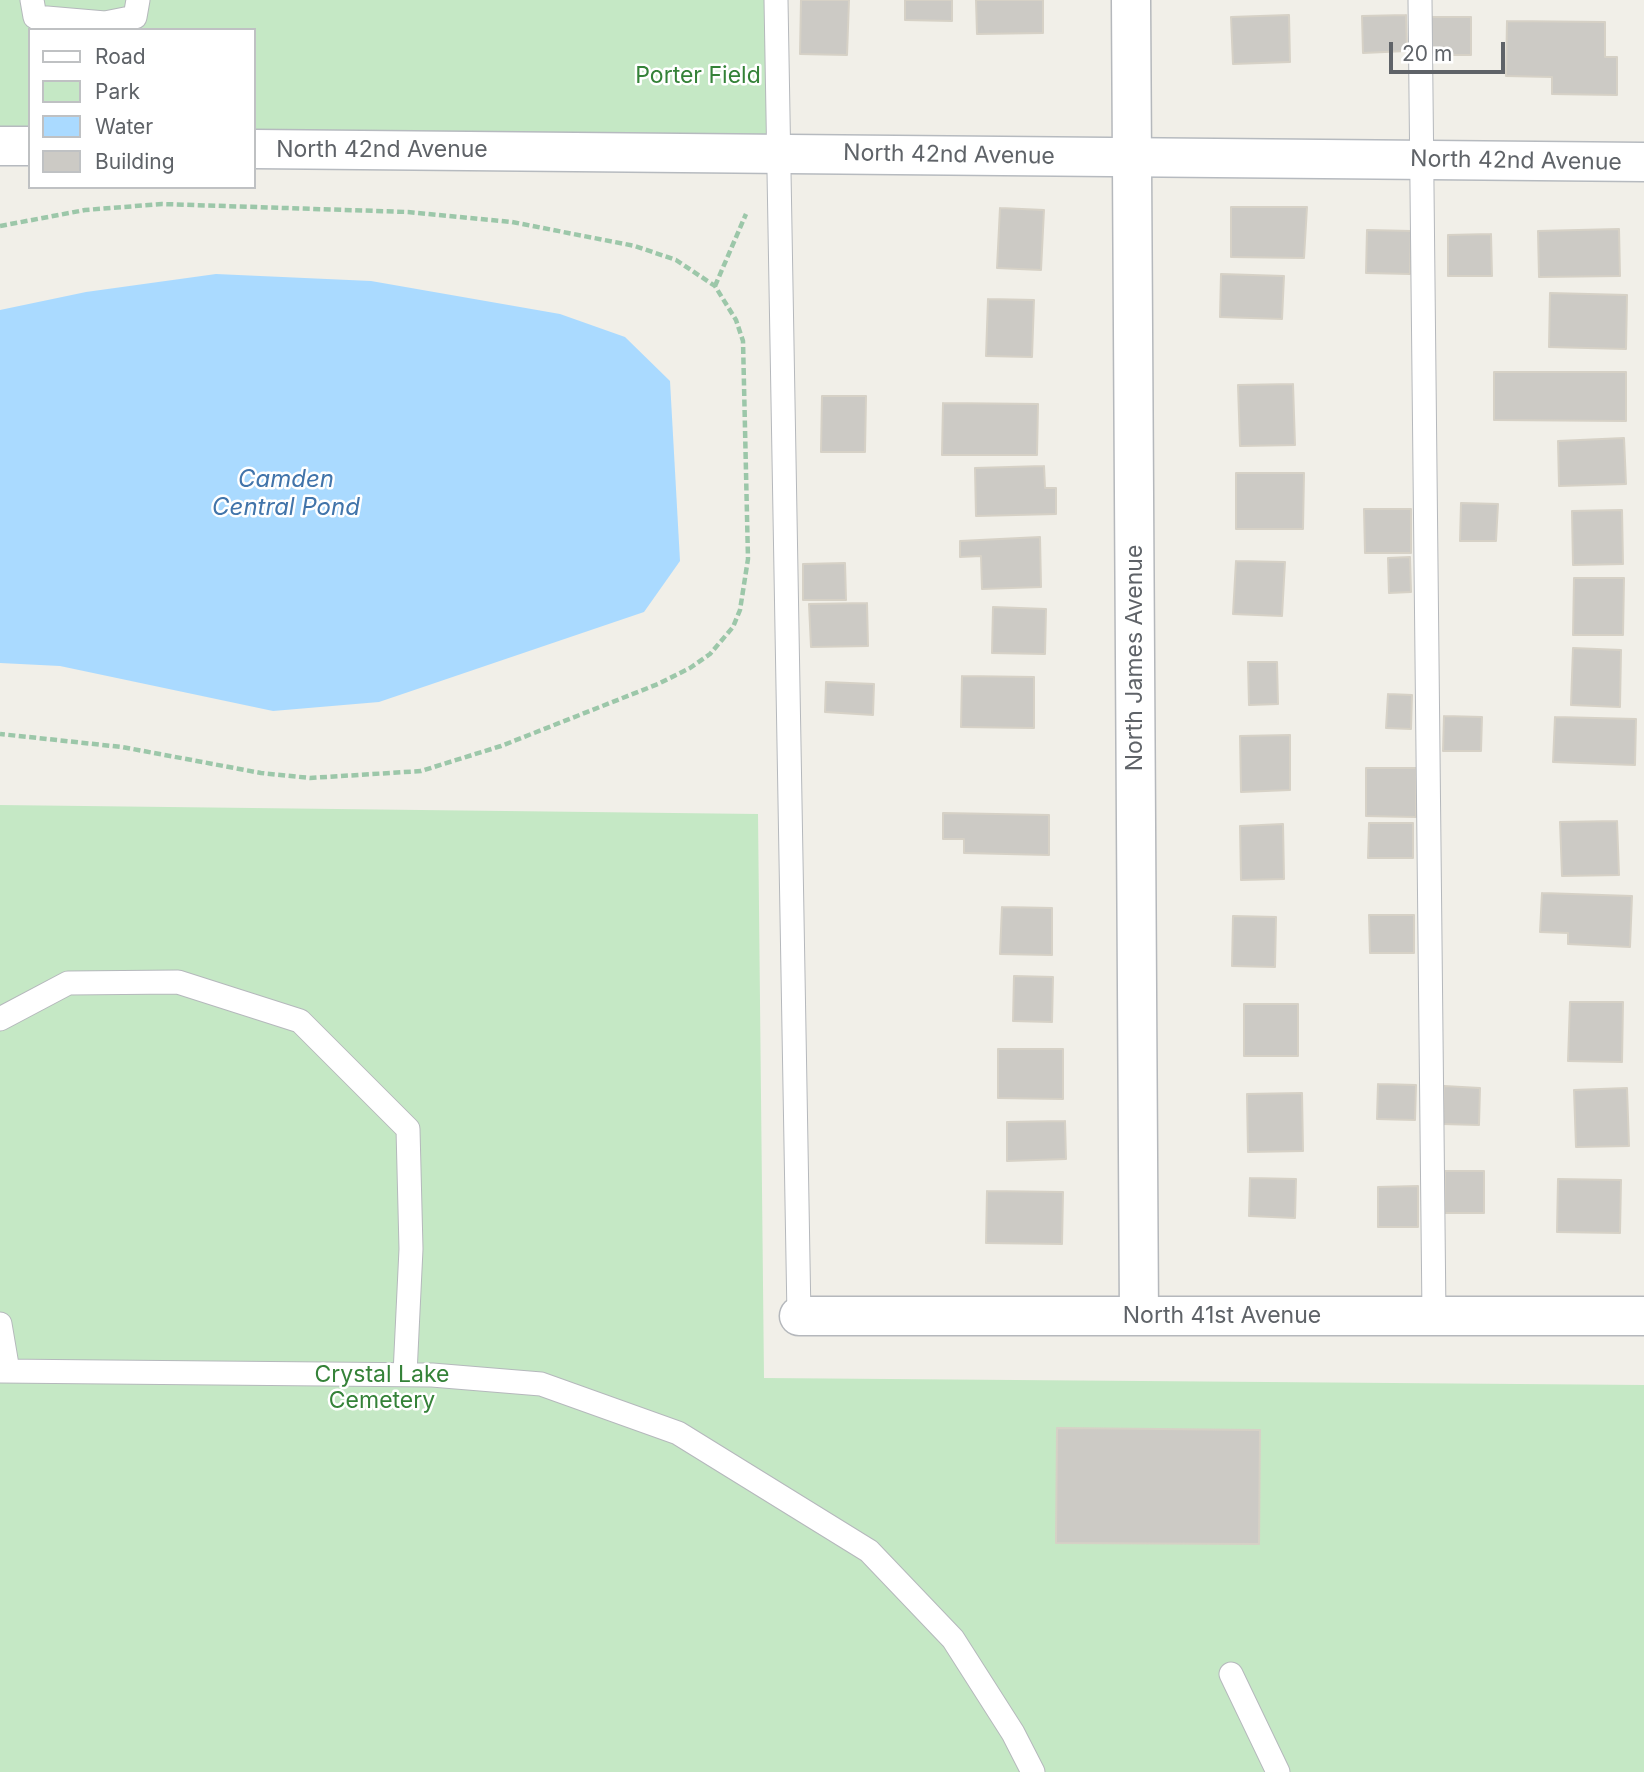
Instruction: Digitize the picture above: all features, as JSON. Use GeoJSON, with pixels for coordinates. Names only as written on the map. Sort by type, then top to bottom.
{"type":"FeatureCollection","features":[{"type":"Feature","properties":{"kind":"street","name":"North James Avenue"},"geometry":{"type":"LineString","coordinates":[[1131,0],[1139,1316]]}},
{"type":"Feature","properties":{"kind":"street"},"geometry":{"type":"LineString","coordinates":[[0,146],[28,146]]}},
{"type":"Feature","properties":{"kind":"street","name":"North 42nd Avenue"},"geometry":{"type":"LineString","coordinates":[[256,149],[1644,162]]}},
{"type":"Feature","properties":{"kind":"street","name":"North 41st Avenue"},"geometry":{"type":"LineString","coordinates":[[799,1316],[1644,1316]]}},
{"type":"Feature","properties":{"kind":"lane"},"geometry":{"type":"LineString","coordinates":[[32,0],[35,17],[45,21],[105,26],[135,17],[138,0]]}},
{"type":"Feature","properties":{"kind":"lane"},"geometry":{"type":"LineString","coordinates":[[776,0],[799,1316]]}},
{"type":"Feature","properties":{"kind":"lane"},"geometry":{"type":"LineString","coordinates":[[1420,0],[1434,1315]]}},
{"type":"Feature","properties":{"kind":"lane"},"geometry":{"type":"LineString","coordinates":[[0,1019],[68,983],[178,982],[300,1021],[408,1129],[411,1249],[405,1374]]}},
{"type":"Feature","properties":{"kind":"lane"},"geometry":{"type":"LineString","coordinates":[[0,1324],[4,1371],[405,1374],[541,1384],[678,1433],[869,1551],[953,1639],[1013,1733],[1032,1772]]}},
{"type":"Feature","properties":{"kind":"lane"},"geometry":{"type":"LineString","coordinates":[[1231,1674],[1278,1772]]}},
{"type":"Feature","properties":{"kind":"path"},"geometry":{"type":"LineString","coordinates":[[0,226],[85,210],[162,204],[408,212],[512,222],[635,246],[676,260],[715,286],[736,320],[743,341],[748,559],[740,610],[733,626],[710,654],[691,668],[489,750],[431,769],[391,775],[310,778],[261,773],[122,747],[0,734]]}},
{"type":"Feature","properties":{"kind":"path"},"geometry":{"type":"LineString","coordinates":[[715,286],[747,213]]}},
{"type":"Feature","properties":{"kind":"green space","name":"Porter Field"},"geometry":{"type":"Polygon","coordinates":[[[0,0],[775,0],[778,153],[256,147],[256,28],[28,28],[28,144],[0,144],[0,0]]]}},
{"type":"Feature","properties":{"kind":"green space","name":"Crystal Lake Cemetery"},"geometry":{"type":"Polygon","coordinates":[[[0,805],[758,814],[764,1378],[1644,1385],[1644,1772],[0,1772],[0,805]]]}},
{"type":"Feature","properties":{"kind":"water","name":"Camden Central Pond"},"geometry":{"type":"Polygon","coordinates":[[[216,274],[371,281],[560,314],[625,337],[670,381],[680,561],[644,612],[379,702],[273,711],[60,666],[0,663],[0,310],[86,292],[216,274]]]}},
{"type":"Feature","properties":{"kind":"building"},"geometry":{"type":"Polygon","coordinates":[[[801,0],[849,0],[847,55],[800,54],[801,0]]]}},
{"type":"Feature","properties":{"kind":"building"},"geometry":{"type":"Polygon","coordinates":[[[905,0],[952,0],[952,21],[905,20],[905,0]]]}},
{"type":"Feature","properties":{"kind":"building"},"geometry":{"type":"Polygon","coordinates":[[[976,0],[1043,0],[1043,33],[977,34],[976,0]]]}},
{"type":"Feature","properties":{"kind":"building"},"geometry":{"type":"Polygon","coordinates":[[[1289,15],[1290,62],[1233,64],[1231,17],[1289,15]]]}},
{"type":"Feature","properties":{"kind":"building"},"geometry":{"type":"Polygon","coordinates":[[[1406,15],[1407,51],[1363,53],[1362,16],[1406,15]]]}},
{"type":"Feature","properties":{"kind":"building"},"geometry":{"type":"Polygon","coordinates":[[[1430,17],[1471,17],[1471,55],[1430,55],[1430,17]]]}},
{"type":"Feature","properties":{"kind":"building"},"geometry":{"type":"Polygon","coordinates":[[[1507,21],[1605,22],[1605,57],[1617,57],[1617,95],[1552,94],[1552,77],[1506,76],[1507,21]]]}},
{"type":"Feature","properties":{"kind":"building"},"geometry":{"type":"Polygon","coordinates":[[[1231,207],[1307,207],[1304,258],[1231,257],[1231,207]]]}},
{"type":"Feature","properties":{"kind":"building"},"geometry":{"type":"Polygon","coordinates":[[[1000,208],[1044,210],[1041,270],[997,268],[1000,208]]]}},
{"type":"Feature","properties":{"kind":"building"},"geometry":{"type":"Polygon","coordinates":[[[1619,229],[1620,276],[1539,277],[1538,231],[1619,229]]]}},
{"type":"Feature","properties":{"kind":"building"},"geometry":{"type":"Polygon","coordinates":[[[1367,230],[1411,231],[1410,274],[1366,273],[1367,230]]]}},
{"type":"Feature","properties":{"kind":"building"},"geometry":{"type":"Polygon","coordinates":[[[1491,234],[1492,276],[1448,276],[1448,235],[1491,234]]]}},
{"type":"Feature","properties":{"kind":"building"},"geometry":{"type":"Polygon","coordinates":[[[1221,274],[1284,276],[1282,319],[1220,317],[1221,274]]]}},
{"type":"Feature","properties":{"kind":"building"},"geometry":{"type":"Polygon","coordinates":[[[1550,293],[1627,295],[1626,349],[1549,347],[1550,293]]]}},
{"type":"Feature","properties":{"kind":"building"},"geometry":{"type":"Polygon","coordinates":[[[988,299],[1034,300],[1032,357],[986,356],[988,299]]]}},
{"type":"Feature","properties":{"kind":"building"},"geometry":{"type":"Polygon","coordinates":[[[1494,372],[1626,372],[1626,421],[1494,420],[1494,372]]]}},
{"type":"Feature","properties":{"kind":"building"},"geometry":{"type":"Polygon","coordinates":[[[1293,384],[1295,445],[1240,446],[1238,385],[1293,384]]]}},
{"type":"Feature","properties":{"kind":"building"},"geometry":{"type":"Polygon","coordinates":[[[822,396],[866,396],[865,452],[821,452],[822,396]]]}},
{"type":"Feature","properties":{"kind":"building"},"geometry":{"type":"Polygon","coordinates":[[[943,403],[1038,404],[1037,455],[942,455],[943,403]]]}},
{"type":"Feature","properties":{"kind":"building"},"geometry":{"type":"Polygon","coordinates":[[[1624,438],[1626,484],[1559,486],[1558,441],[1624,438]]]}},
{"type":"Feature","properties":{"kind":"building"},"geometry":{"type":"Polygon","coordinates":[[[1044,466],[1045,488],[1056,488],[1056,514],[976,516],[975,468],[1044,466]]]}},
{"type":"Feature","properties":{"kind":"building"},"geometry":{"type":"Polygon","coordinates":[[[1236,473],[1304,473],[1303,529],[1236,529],[1236,473]]]}},
{"type":"Feature","properties":{"kind":"building"},"geometry":{"type":"Polygon","coordinates":[[[1461,503],[1498,504],[1496,541],[1460,541],[1461,503]]]}},
{"type":"Feature","properties":{"kind":"building"},"geometry":{"type":"Polygon","coordinates":[[[1364,509],[1411,509],[1411,553],[1365,553],[1364,509]]]}},
{"type":"Feature","properties":{"kind":"building"},"geometry":{"type":"Polygon","coordinates":[[[1622,510],[1623,564],[1573,565],[1572,511],[1622,510]]]}},
{"type":"Feature","properties":{"kind":"building"},"geometry":{"type":"Polygon","coordinates":[[[1040,537],[1041,587],[982,589],[981,556],[960,557],[960,541],[1040,537]]]}},
{"type":"Feature","properties":{"kind":"building"},"geometry":{"type":"Polygon","coordinates":[[[1410,557],[1411,592],[1389,593],[1388,558],[1410,557]]]}},
{"type":"Feature","properties":{"kind":"building"},"geometry":{"type":"Polygon","coordinates":[[[1236,561],[1285,562],[1282,616],[1233,614],[1236,561]]]}},
{"type":"Feature","properties":{"kind":"building"},"geometry":{"type":"Polygon","coordinates":[[[845,563],[846,600],[803,600],[803,564],[845,563]]]}},
{"type":"Feature","properties":{"kind":"building"},"geometry":{"type":"Polygon","coordinates":[[[1574,578],[1624,578],[1623,635],[1573,635],[1574,578]]]}},
{"type":"Feature","properties":{"kind":"building"},"geometry":{"type":"Polygon","coordinates":[[[867,603],[868,646],[811,647],[809,604],[867,603]]]}},
{"type":"Feature","properties":{"kind":"building"},"geometry":{"type":"Polygon","coordinates":[[[993,607],[1046,609],[1045,654],[992,653],[993,607]]]}},
{"type":"Feature","properties":{"kind":"building"},"geometry":{"type":"Polygon","coordinates":[[[1573,648],[1621,650],[1620,707],[1571,705],[1573,648]]]}},
{"type":"Feature","properties":{"kind":"building"},"geometry":{"type":"Polygon","coordinates":[[[1248,662],[1277,662],[1278,704],[1249,705],[1248,662]]]}},
{"type":"Feature","properties":{"kind":"building"},"geometry":{"type":"Polygon","coordinates":[[[962,676],[1034,677],[1034,728],[961,727],[962,676]]]}},
{"type":"Feature","properties":{"kind":"building"},"geometry":{"type":"Polygon","coordinates":[[[826,682],[874,684],[873,715],[825,712],[826,682]]]}},
{"type":"Feature","properties":{"kind":"building"},"geometry":{"type":"Polygon","coordinates":[[[1388,694],[1412,695],[1411,729],[1386,728],[1388,694]]]}},
{"type":"Feature","properties":{"kind":"building"},"geometry":{"type":"Polygon","coordinates":[[[1444,716],[1482,717],[1481,751],[1443,751],[1444,716]]]}},
{"type":"Feature","properties":{"kind":"building"},"geometry":{"type":"Polygon","coordinates":[[[1555,717],[1636,719],[1635,765],[1553,762],[1555,717]]]}},
{"type":"Feature","properties":{"kind":"building"},"geometry":{"type":"Polygon","coordinates":[[[1290,735],[1290,790],[1241,792],[1240,736],[1290,735]]]}},
{"type":"Feature","properties":{"kind":"building"},"geometry":{"type":"Polygon","coordinates":[[[1366,768],[1416,768],[1416,817],[1366,816],[1366,768]]]}},
{"type":"Feature","properties":{"kind":"building"},"geometry":{"type":"Polygon","coordinates":[[[943,813],[1049,815],[1049,855],[964,853],[964,839],[943,839],[943,813]]]}},
{"type":"Feature","properties":{"kind":"building"},"geometry":{"type":"Polygon","coordinates":[[[1617,821],[1619,875],[1562,876],[1560,822],[1617,821]]]}},
{"type":"Feature","properties":{"kind":"building"},"geometry":{"type":"Polygon","coordinates":[[[1369,823],[1413,823],[1413,858],[1368,858],[1369,823]]]}},
{"type":"Feature","properties":{"kind":"building"},"geometry":{"type":"Polygon","coordinates":[[[1283,824],[1284,879],[1241,880],[1240,826],[1283,824]]]}},
{"type":"Feature","properties":{"kind":"building"},"geometry":{"type":"Polygon","coordinates":[[[1542,893],[1632,896],[1630,947],[1568,944],[1568,933],[1540,932],[1542,893]]]}},
{"type":"Feature","properties":{"kind":"building"},"geometry":{"type":"Polygon","coordinates":[[[1002,907],[1052,908],[1052,955],[1000,954],[1002,907]]]}},
{"type":"Feature","properties":{"kind":"building"},"geometry":{"type":"Polygon","coordinates":[[[1369,915],[1414,915],[1414,953],[1370,953],[1369,915]]]}},
{"type":"Feature","properties":{"kind":"building"},"geometry":{"type":"Polygon","coordinates":[[[1233,916],[1276,917],[1275,967],[1232,966],[1233,916]]]}},
{"type":"Feature","properties":{"kind":"building"},"geometry":{"type":"Polygon","coordinates":[[[1014,976],[1053,977],[1052,1022],[1013,1021],[1014,976]]]}},
{"type":"Feature","properties":{"kind":"building"},"geometry":{"type":"Polygon","coordinates":[[[1570,1002],[1623,1002],[1622,1062],[1568,1061],[1570,1002]]]}},
{"type":"Feature","properties":{"kind":"building"},"geometry":{"type":"Polygon","coordinates":[[[1244,1004],[1298,1004],[1298,1056],[1244,1056],[1244,1004]]]}},
{"type":"Feature","properties":{"kind":"building"},"geometry":{"type":"Polygon","coordinates":[[[998,1049],[1063,1049],[1063,1099],[998,1098],[998,1049]]]}},
{"type":"Feature","properties":{"kind":"building"},"geometry":{"type":"Polygon","coordinates":[[[1378,1084],[1416,1085],[1415,1120],[1377,1119],[1378,1084]]]}},
{"type":"Feature","properties":{"kind":"building"},"geometry":{"type":"Polygon","coordinates":[[[1444,1086],[1480,1088],[1479,1125],[1443,1124],[1444,1086]]]}},
{"type":"Feature","properties":{"kind":"building"},"geometry":{"type":"Polygon","coordinates":[[[1627,1088],[1629,1146],[1576,1147],[1574,1090],[1627,1088]]]}},
{"type":"Feature","properties":{"kind":"building"},"geometry":{"type":"Polygon","coordinates":[[[1302,1093],[1303,1151],[1248,1152],[1247,1094],[1302,1093]]]}},
{"type":"Feature","properties":{"kind":"building"},"geometry":{"type":"Polygon","coordinates":[[[1065,1121],[1066,1159],[1007,1161],[1007,1122],[1065,1121]]]}},
{"type":"Feature","properties":{"kind":"building"},"geometry":{"type":"Polygon","coordinates":[[[1445,1171],[1484,1171],[1484,1213],[1445,1213],[1445,1171]]]}},
{"type":"Feature","properties":{"kind":"building"},"geometry":{"type":"Polygon","coordinates":[[[1250,1178],[1296,1179],[1295,1218],[1249,1216],[1250,1178]]]}},
{"type":"Feature","properties":{"kind":"building"},"geometry":{"type":"Polygon","coordinates":[[[1558,1179],[1621,1180],[1620,1233],[1557,1232],[1558,1179]]]}},
{"type":"Feature","properties":{"kind":"building"},"geometry":{"type":"Polygon","coordinates":[[[1418,1186],[1418,1227],[1378,1227],[1378,1187],[1418,1186]]]}},
{"type":"Feature","properties":{"kind":"building"},"geometry":{"type":"Polygon","coordinates":[[[987,1191],[1063,1192],[1062,1244],[986,1243],[987,1191]]]}},
{"type":"Feature","properties":{"kind":"building"},"geometry":{"type":"Polygon","coordinates":[[[1057,1428],[1260,1430],[1259,1544],[1056,1543],[1057,1428]]]}}]}
